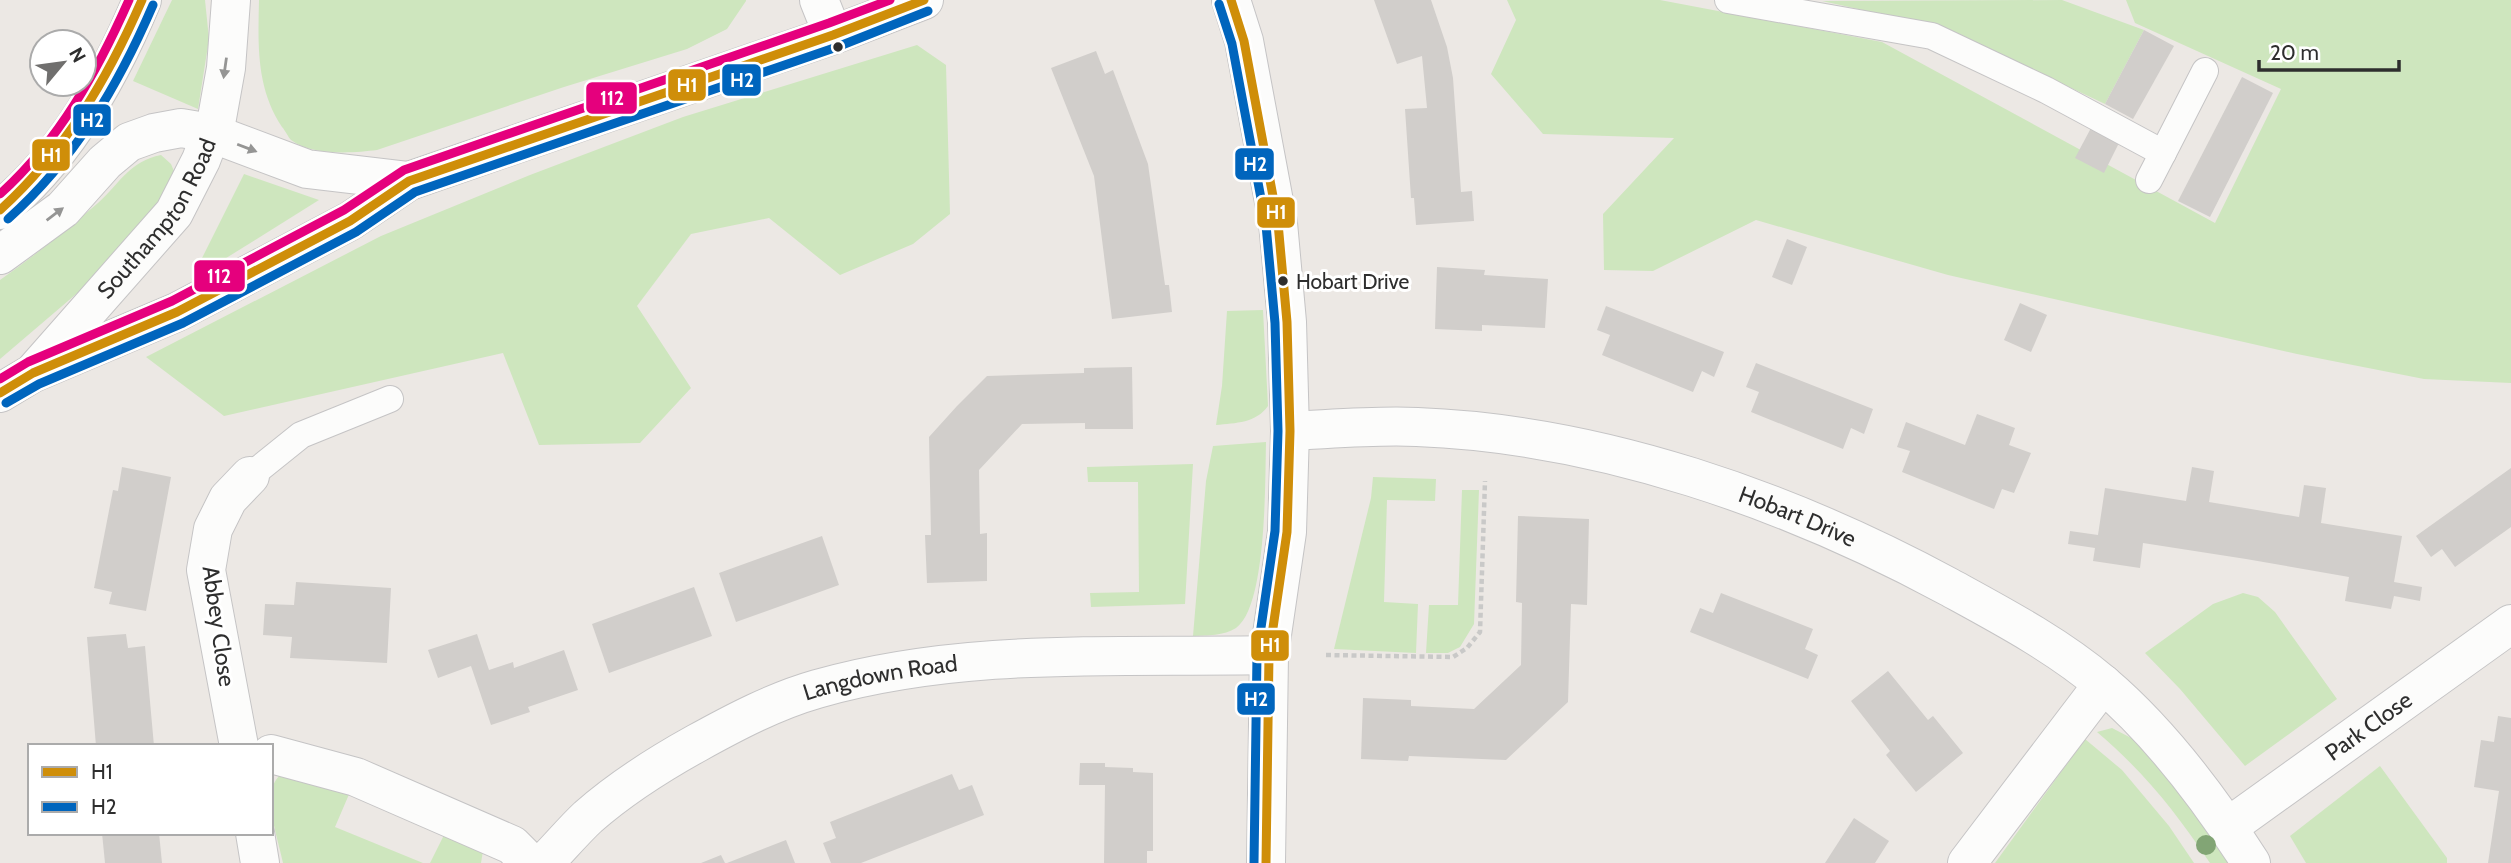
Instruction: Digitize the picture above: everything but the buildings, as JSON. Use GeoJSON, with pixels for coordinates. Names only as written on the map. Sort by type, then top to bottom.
{"type":"FeatureCollection","features":[{"type":"Feature","properties":{"kind":"street"},"geometry":{"type":"LineString","coordinates":[[0,210],[27,188],[78,121],[123,44],[142,0]]}},
{"type":"Feature","properties":{"kind":"street","name":"Southampton Road"},"geometry":{"type":"LineString","coordinates":[[0,393],[33,373],[174,213],[201,160],[217,118],[226,68],[231,0]]}},
{"type":"Feature","properties":{"kind":"street"},"geometry":{"type":"LineString","coordinates":[[819,0],[834,35]]}},
{"type":"Feature","properties":{"kind":"street"},"geometry":{"type":"LineString","coordinates":[[33,373],[177,312],[350,221],[410,181],[834,35],[924,0]]}},
{"type":"Feature","properties":{"kind":"street"},"geometry":{"type":"LineString","coordinates":[[1231,0],[1244,41],[1278,223],[1287,322],[1290,431],[1287,532],[1269,656],[1266,863]]}},
{"type":"Feature","properties":{"kind":"street"},"geometry":{"type":"LineString","coordinates":[[0,255],[63,209],[105,162],[129,142],[154,133],[181,128],[211,134],[307,169],[410,181]]}},
{"type":"Feature","properties":{"kind":"street","name":"Hobart Drive"},"geometry":{"type":"LineString","coordinates":[[1290,431],[1365,426],[1416,427],[1523,438],[1608,455],[1701,481],[1806,518],[1919,571],[2019,627],[2103,684],[2185,770],[2251,863]]}},
{"type":"Feature","properties":{"kind":"street","name":"Abbey Close"},"geometry":{"type":"LineString","coordinates":[[239,744],[206,570],[213,529],[228,499],[250,476]]}},
{"type":"Feature","properties":{"kind":"street","name":"Park Close"},"geometry":{"type":"LineString","coordinates":[[2228,827],[2511,624]]}},
{"type":"Feature","properties":{"kind":"street","name":"Langdown Road"},"geometry":{"type":"LineString","coordinates":[[544,863],[587,818],[657,766],[730,724],[815,689],[908,668],[1016,657],[1269,656]]}},
{"type":"Feature","properties":{"kind":"street"},"geometry":{"type":"LineString","coordinates":[[1967,863],[2103,684]]}},
{"type":"Feature","properties":{"kind":"street"},"geometry":{"type":"LineString","coordinates":[[273,755],[356,777],[512,845],[530,863]]}},
{"type":"Feature","properties":{"kind":"street"},"geometry":{"type":"LineString","coordinates":[[255,835],[260,863]]}},
{"type":"Feature","properties":{"kind":"lane"},"geometry":{"type":"LineString","coordinates":[[1728,0],[1932,36],[2046,90],[2162,153]]}},
{"type":"Feature","properties":{"kind":"lane"},"geometry":{"type":"LineString","coordinates":[[2149,180],[2205,71]]}},
{"type":"Feature","properties":{"kind":"lane"},"geometry":{"type":"LineString","coordinates":[[250,476],[301,435],[390,399]]}},
{"type":"Feature","properties":{"kind":"path"},"geometry":{"type":"LineString","coordinates":[[1326,655],[1453,657],[1467,648],[1480,632],[1485,481]]}},
{"type":"Feature","properties":{"kind":"green space"},"geometry":{"type":"Polygon","coordinates":[[[172,0],[205,0],[209,39],[198,109],[133,81],[172,0]]]}},
{"type":"Feature","properties":{"kind":"green space"},"geometry":{"type":"Polygon","coordinates":[[[259,0],[746,1],[727,29],[687,49],[377,150],[345,152],[310,149],[290,139],[282,127],[267,97],[260,66],[259,0]]]}},
{"type":"Feature","properties":{"kind":"green space"},"geometry":{"type":"Polygon","coordinates":[[[1507,0],[1660,0],[1882,42],[2215,223],[2281,89],[2135,23],[2126,0],[2511,0],[2511,383],[2424,379],[2297,354],[1948,275],[1756,220],[1653,271],[1604,270],[1603,214],[1674,138],[1543,134],[1491,74],[1516,20],[1507,0]]]}},
{"type":"Feature","properties":{"kind":"green space"},"geometry":{"type":"Polygon","coordinates":[[[2062,0],[2144,30],[2105,104],[1944,28],[1822,1],[2062,0]]]}},
{"type":"Feature","properties":{"kind":"green space"},"geometry":{"type":"Polygon","coordinates":[[[917,45],[946,65],[950,214],[913,244],[840,275],[769,218],[691,234],[637,306],[691,388],[640,443],[539,445],[503,353],[224,416],[146,357],[381,236],[530,175],[683,117],[917,45]]]}},
{"type":"Feature","properties":{"kind":"green space"},"geometry":{"type":"Polygon","coordinates":[[[161,155],[171,164],[176,176],[156,211],[109,266],[0,359],[0,280],[98,203],[133,168],[161,155]]]}},
{"type":"Feature","properties":{"kind":"green space"},"geometry":{"type":"Polygon","coordinates":[[[244,174],[319,200],[191,280],[244,174]]]}},
{"type":"Feature","properties":{"kind":"green space"},"geometry":{"type":"Polygon","coordinates":[[[1263,310],[1268,406],[1252,419],[1216,425],[1222,386],[1227,311],[1263,310]]]}},
{"type":"Feature","properties":{"kind":"green space"},"geometry":{"type":"Polygon","coordinates":[[[1266,442],[1262,541],[1254,595],[1246,615],[1236,628],[1215,635],[1193,636],[1206,481],[1213,446],[1266,442]]]}},
{"type":"Feature","properties":{"kind":"green space"},"geometry":{"type":"Polygon","coordinates":[[[1193,464],[1185,604],[1091,607],[1090,593],[1139,592],[1138,482],[1088,482],[1087,467],[1193,464]]]}},
{"type":"Feature","properties":{"kind":"green space"},"geometry":{"type":"Polygon","coordinates":[[[1373,477],[1436,479],[1435,501],[1387,500],[1384,602],[1418,604],[1416,653],[1334,649],[1371,498],[1373,477]]]}},
{"type":"Feature","properties":{"kind":"green space"},"geometry":{"type":"Polygon","coordinates":[[[1462,490],[1479,490],[1474,624],[1460,647],[1448,653],[1426,653],[1429,605],[1458,605],[1462,490]]]}},
{"type":"Feature","properties":{"kind":"green space"},"geometry":{"type":"Polygon","coordinates":[[[2243,593],[2258,597],[2275,612],[2337,699],[2245,766],[2180,689],[2145,653],[2213,604],[2243,593]]]}},
{"type":"Feature","properties":{"kind":"green space"},"geometry":{"type":"Polygon","coordinates":[[[2112,728],[2137,741],[2204,819],[2232,863],[2210,863],[2158,793],[2130,762],[2097,732],[2112,728]]]}},
{"type":"Feature","properties":{"kind":"green space"},"geometry":{"type":"Polygon","coordinates":[[[2085,739],[2122,770],[2169,826],[2194,863],[1995,863],[2085,739]]]}},
{"type":"Feature","properties":{"kind":"green space"},"geometry":{"type":"Polygon","coordinates":[[[2380,766],[2447,858],[2447,863],[2306,863],[2290,836],[2380,766]]]}},
{"type":"Feature","properties":{"kind":"green space"},"geometry":{"type":"Polygon","coordinates":[[[284,770],[353,785],[335,827],[423,863],[283,863],[273,819],[273,786],[284,770]]]}},
{"type":"Feature","properties":{"kind":"green space"},"geometry":{"type":"Polygon","coordinates":[[[449,825],[483,851],[481,863],[430,863],[449,825]]]}},
{"type":"Feature","properties":{"kind":"transit line","name":"112"},"geometry":{"type":"LineString","coordinates":[[0,194],[41,151],[75,104],[104,53],[129,0]]}},
{"type":"Feature","properties":{"kind":"transit line","name":"H1"},"geometry":{"type":"LineString","coordinates":[[0,210],[45,164],[82,113],[129,30],[142,0]]}},
{"type":"Feature","properties":{"kind":"transit line","name":"112"},"geometry":{"type":"LineString","coordinates":[[0,379],[28,362],[172,301],[344,210],[404,170],[890,0]]}},
{"type":"Feature","properties":{"kind":"transit line","name":"H1"},"geometry":{"type":"LineString","coordinates":[[0,393],[33,373],[177,312],[350,221],[409,181],[833,35],[924,0]]}},
{"type":"Feature","properties":{"kind":"transit line","name":"H1"},"geometry":{"type":"LineString","coordinates":[[1231,0],[1244,41],[1278,223],[1287,322],[1290,431],[1287,532],[1269,655],[1266,863]]}},
{"type":"Feature","properties":{"kind":"transit line","name":"H2"},"geometry":{"type":"LineString","coordinates":[[1219,4],[1232,44],[1266,225],[1275,323],[1278,431],[1275,531],[1257,655],[1254,863]]}},
{"type":"Feature","properties":{"kind":"transit line","name":"H2"},"geometry":{"type":"LineString","coordinates":[[8,219],[54,172],[92,120],[125,64],[153,5]]}},
{"type":"Feature","properties":{"kind":"transit line","name":"H2"},"geometry":{"type":"LineString","coordinates":[[6,403],[39,384],[183,323],[356,232],[415,192],[837,47],[928,11]]}},
{"type":"Feature","properties":{"kind":"place","name":"Hobart Drive"},"geometry":{"type":"Point","coordinates":[1283,281]}}]}
